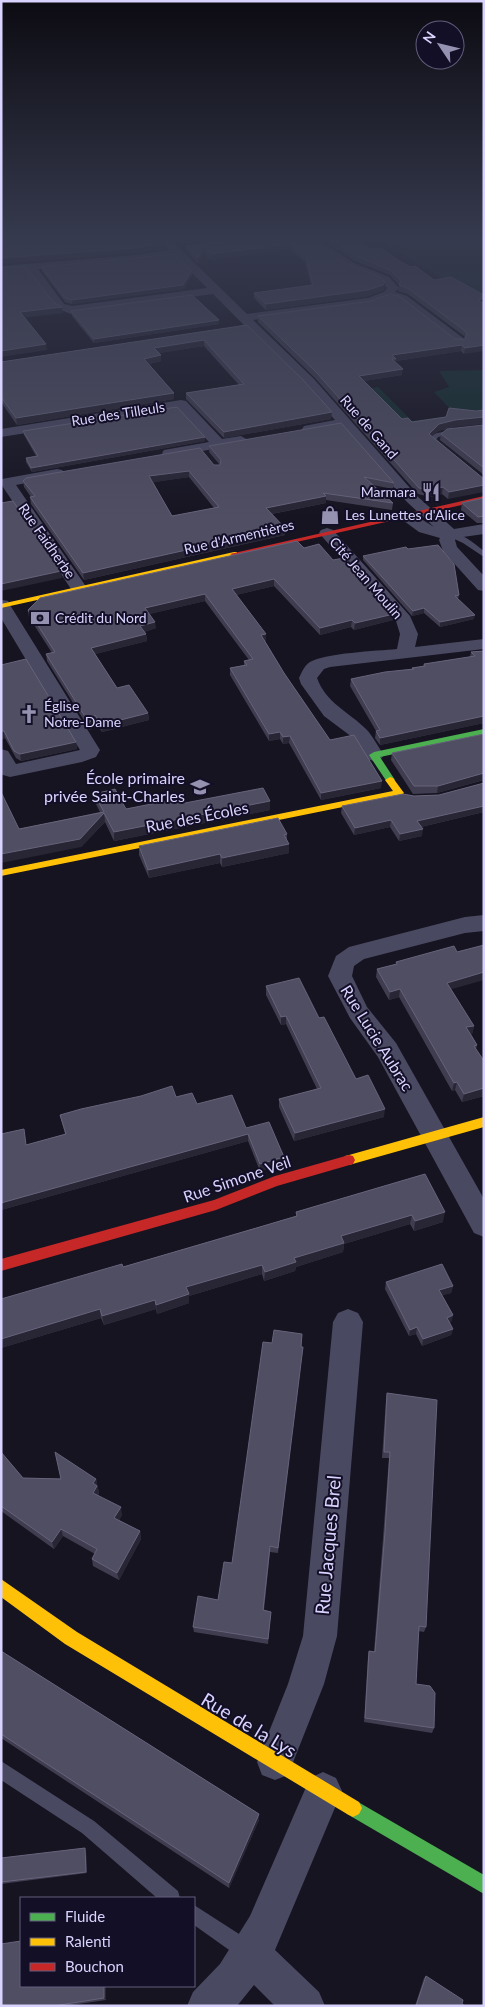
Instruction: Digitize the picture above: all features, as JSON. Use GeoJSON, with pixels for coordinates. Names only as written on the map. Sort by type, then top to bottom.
{"type":"FeatureCollection","features":[{"type":"Feature","properties":{"kind":"street","name":"Rue de Gand"},"geometry":{"type":"LineString","coordinates":[[252,331],[309,382],[412,499],[451,534]]}},
{"type":"Feature","properties":{"kind":"street"},"geometry":{"type":"LineString","coordinates":[[446,331],[459,341]]}},
{"type":"Feature","properties":{"kind":"street","name":"Rue des Tilleuls"},"geometry":{"type":"LineString","coordinates":[[1,433],[181,404],[218,444]]}},
{"type":"Feature","properties":{"kind":"street"},"geometry":{"type":"LineString","coordinates":[[292,432],[346,422]]}},
{"type":"Feature","properties":{"kind":"street"},"geometry":{"type":"LineString","coordinates":[[151,456],[202,450],[218,444],[255,438]]}},
{"type":"Feature","properties":{"kind":"street","name":"Rue Faidherbe"},"geometry":{"type":"LineString","coordinates":[[72,470],[7,482],[79,588]]}},
{"type":"Feature","properties":{"kind":"street"},"geometry":{"type":"LineString","coordinates":[[1,501],[17,498]]}},
{"type":"Feature","properties":{"kind":"street","name":"Rue d'Armentières"},"geometry":{"type":"LineString","coordinates":[[2,606],[484,498]]}},
{"type":"Feature","properties":{"kind":"street"},"geometry":{"type":"LineString","coordinates":[[405,515],[426,531],[436,534],[451,534],[484,529]]}},
{"type":"Feature","properties":{"kind":"street","name":"Cité Jean Moulin"},"geometry":{"type":"LineString","coordinates":[[326,533],[404,620],[409,634],[405,652]]}},
{"type":"Feature","properties":{"kind":"street"},"geometry":{"type":"LineString","coordinates":[[451,534],[447,540],[449,548],[484,586]]}},
{"type":"Feature","properties":{"kind":"street"},"geometry":{"type":"LineString","coordinates":[[1,755],[10,772],[82,756],[89,753],[90,750],[2,606]]}},
{"type":"Feature","properties":{"kind":"street"},"geometry":{"type":"LineString","coordinates":[[484,644],[329,662],[318,665],[309,674],[310,684],[331,712],[359,733],[374,754],[484,732]]}},
{"type":"Feature","properties":{"kind":"street","name":"Rue des Écoles"},"geometry":{"type":"LineString","coordinates":[[1,874],[403,796],[374,754]]}},
{"type":"Feature","properties":{"kind":"street","name":"Rue Lucie Aubrac"},"geometry":{"type":"LineString","coordinates":[[484,923],[465,925],[358,953],[347,958],[340,972],[341,981],[353,1003],[387,1050],[484,1226]]}},
{"type":"Feature","properties":{"kind":"street","name":"Rue Simone Veil"},"geometry":{"type":"LineString","coordinates":[[1,1265],[216,1205],[275,1181],[484,1122]]}},
{"type":"Feature","properties":{"kind":"street","name":"Rue Jacques Brel"},"geometry":{"type":"LineString","coordinates":[[275,1762],[314,1663],[320,1636],[348,1322]]}},
{"type":"Feature","properties":{"kind":"street","name":"Rue de la Lys"},"geometry":{"type":"LineString","coordinates":[[1,1587],[71,1638],[323,1791],[484,1885]]}},
{"type":"Feature","properties":{"kind":"street"},"geometry":{"type":"LineString","coordinates":[[206,2006],[223,1990],[252,1954],[266,1930],[323,1791]]}},
{"type":"Feature","properties":{"kind":"street"},"geometry":{"type":"LineString","coordinates":[[252,1954],[305,2006]]}},
{"type":"Feature","properties":{"kind":"lane"},"geometry":{"type":"LineString","coordinates":[[449,454],[435,443],[433,438],[435,436],[445,432],[484,427]]}},
{"type":"Feature","properties":{"kind":"lane"},"geometry":{"type":"LineString","coordinates":[[451,534],[466,541],[484,555]]}},
{"type":"Feature","properties":{"kind":"lane"},"geometry":{"type":"LineString","coordinates":[[1,1770],[88,1827],[169,1897]]}},
{"type":"Feature","properties":{"kind":"lane"},"geometry":{"type":"LineString","coordinates":[[195,1915],[252,1954]]}},
{"type":"Feature","properties":{"kind":"green space"},"geometry":{"type":"Polygon","coordinates":[[[484,370],[484,418],[411,428],[365,389],[378,387],[412,421],[456,415],[434,392],[449,387],[439,371],[484,370]]]}},
{"type":"Feature","properties":{"kind":"building"},"geometry":{"type":"Polygon","coordinates":[[[1,331],[35,331],[46,344],[1,351],[1,331]]]}},
{"type":"Feature","properties":{"kind":"building"},"geometry":{"type":"Polygon","coordinates":[[[87,331],[149,331],[94,339],[87,331]]]}},
{"type":"Feature","properties":{"kind":"building"},"geometry":{"type":"Polygon","coordinates":[[[209,331],[253,331],[303,380],[332,412],[224,432],[186,393],[244,384],[204,340],[154,348],[161,355],[144,359],[174,393],[16,418],[1,397],[1,362],[209,331]]]}},
{"type":"Feature","properties":{"kind":"building"},"geometry":{"type":"Polygon","coordinates":[[[273,331],[444,331],[455,339],[465,339],[467,334],[465,331],[484,331],[484,345],[465,348],[462,345],[392,355],[396,359],[392,359],[403,369],[359,376],[402,419],[408,418],[412,422],[446,417],[449,408],[484,410],[484,417],[439,424],[429,434],[484,479],[484,485],[449,492],[443,487],[431,490],[419,488],[316,372],[273,331]]]}},
{"type":"Feature","properties":{"kind":"building"},"geometry":{"type":"Polygon","coordinates":[[[177,407],[205,437],[31,468],[26,458],[38,456],[23,431],[177,407]]]}},
{"type":"Feature","properties":{"kind":"building"},"geometry":{"type":"Polygon","coordinates":[[[341,423],[394,483],[364,477],[393,503],[323,493],[326,496],[266,508],[285,528],[83,573],[30,497],[35,496],[23,481],[26,478],[200,448],[214,465],[220,465],[221,460],[209,446],[341,423]],[[189,471],[149,476],[172,516],[219,507],[189,471]]]}},
{"type":"Feature","properties":{"kind":"building"},"geometry":{"type":"Polygon","coordinates":[[[484,425],[484,468],[441,434],[447,429],[484,425]]]}},
{"type":"Feature","properties":{"kind":"building"},"geometry":{"type":"Polygon","coordinates":[[[484,498],[484,516],[478,517],[462,503],[484,498]]]}},
{"type":"Feature","properties":{"kind":"building"},"geometry":{"type":"Polygon","coordinates":[[[13,501],[61,571],[1,584],[1,503],[13,501]]]}},
{"type":"Feature","properties":{"kind":"building"},"geometry":{"type":"Polygon","coordinates":[[[297,541],[304,548],[319,544],[333,560],[344,558],[394,614],[355,623],[352,620],[320,628],[274,579],[232,589],[266,634],[261,635],[284,673],[330,740],[354,735],[382,781],[321,793],[290,736],[283,737],[280,732],[269,734],[230,668],[247,665],[244,661],[253,659],[205,594],[145,608],[155,622],[140,626],[146,634],[91,648],[117,688],[129,685],[148,713],[101,725],[95,715],[89,723],[46,654],[55,652],[28,610],[40,598],[297,541]]]}},
{"type":"Feature","properties":{"kind":"building"},"geometry":{"type":"Polygon","coordinates":[[[438,545],[454,564],[459,595],[455,596],[475,615],[440,622],[424,608],[413,611],[363,556],[406,547],[408,549],[438,545]]]}},
{"type":"Feature","properties":{"kind":"building"},"geometry":{"type":"Polygon","coordinates":[[[484,651],[484,716],[380,738],[376,731],[380,730],[351,679],[385,672],[414,669],[412,668],[425,666],[424,664],[475,656],[471,652],[484,651]]]}},
{"type":"Feature","properties":{"kind":"building","name":"Église Notre-Dame"},"geometry":{"type":"Polygon","coordinates":[[[26,659],[76,742],[20,754],[14,751],[4,731],[1,731],[1,665],[26,659]]]}},
{"type":"Feature","properties":{"kind":"building"},"geometry":{"type":"Polygon","coordinates":[[[484,734],[484,773],[438,786],[414,786],[392,753],[484,734]]]}},
{"type":"Feature","properties":{"kind":"building"},"geometry":{"type":"Polygon","coordinates":[[[484,783],[484,806],[417,821],[423,829],[400,834],[391,820],[355,828],[342,806],[403,794],[414,796],[439,795],[484,783]]]}},
{"type":"Feature","properties":{"kind":"building"},"geometry":{"type":"Polygon","coordinates":[[[263,788],[270,801],[114,832],[104,813],[80,839],[1,854],[1,792],[19,829],[104,812],[94,794],[115,789],[126,809],[182,798],[185,803],[263,788]]]}},
{"type":"Feature","properties":{"kind":"building"},"geometry":{"type":"Polygon","coordinates":[[[278,818],[287,834],[284,835],[289,844],[222,858],[220,854],[148,870],[139,846],[278,818]]]}},
{"type":"Feature","properties":{"kind":"building"},"geometry":{"type":"Polygon","coordinates":[[[484,945],[484,972],[447,983],[474,1026],[466,1027],[477,1045],[474,1046],[484,1061],[484,1088],[464,1094],[457,1082],[454,1083],[400,989],[390,992],[377,969],[454,946],[457,952],[484,945]]]}},
{"type":"Feature","properties":{"kind":"building"},"geometry":{"type":"Polygon","coordinates":[[[299,978],[319,1018],[324,1017],[356,1079],[368,1075],[385,1109],[295,1133],[279,1099],[321,1088],[286,1016],[281,1017],[266,986],[299,978]]]}},
{"type":"Feature","properties":{"kind":"building"},"geometry":{"type":"Polygon","coordinates":[[[172,1086],[176,1097],[192,1093],[197,1104],[232,1095],[246,1128],[269,1122],[284,1157],[260,1164],[248,1134],[1,1203],[1,1134],[24,1129],[26,1145],[66,1134],[60,1115],[141,1096],[172,1086]]]}},
{"type":"Feature","properties":{"kind":"building"},"geometry":{"type":"Polygon","coordinates":[[[425,1174],[445,1212],[415,1221],[412,1215],[341,1236],[344,1243],[294,1258],[296,1262],[265,1272],[262,1265],[186,1287],[189,1294],[156,1305],[155,1300],[102,1316],[100,1309],[1,1339],[1,1299],[122,1264],[123,1267],[253,1229],[297,1216],[296,1212],[425,1174]]]}},
{"type":"Feature","properties":{"kind":"building"},"geometry":{"type":"Polygon","coordinates":[[[442,1264],[453,1286],[439,1290],[453,1315],[447,1318],[453,1329],[423,1339],[417,1327],[410,1330],[386,1282],[442,1264]]]}},
{"type":"Feature","properties":{"kind":"building"},"geometry":{"type":"Polygon","coordinates":[[[274,1330],[302,1334],[301,1347],[303,1347],[278,1548],[270,1546],[263,1610],[271,1612],[268,1639],[193,1627],[198,1596],[218,1600],[224,1562],[232,1563],[263,1342],[272,1343],[274,1330]]]}},
{"type":"Feature","properties":{"kind":"building"},"geometry":{"type":"Polygon","coordinates":[[[387,1393],[437,1400],[426,1627],[419,1626],[416,1684],[430,1686],[435,1693],[434,1728],[365,1718],[369,1651],[375,1652],[385,1532],[390,1452],[384,1452],[387,1393]]]}},
{"type":"Feature","properties":{"kind":"building"},"geometry":{"type":"Polygon","coordinates":[[[1,1452],[23,1478],[61,1479],[55,1452],[96,1479],[93,1483],[97,1486],[93,1493],[121,1507],[114,1518],[140,1531],[117,1573],[92,1559],[97,1549],[61,1529],[52,1542],[1,1506],[1,1452]]]}},
{"type":"Feature","properties":{"kind":"building"},"geometry":{"type":"Polygon","coordinates":[[[1,1651],[259,1814],[229,1883],[1,1734],[1,1651]]]}},
{"type":"Feature","properties":{"kind":"building"},"geometry":{"type":"Polygon","coordinates":[[[85,1848],[86,1872],[1,1882],[1,1858],[85,1848]]]}},
{"type":"Feature","properties":{"kind":"building"},"geometry":{"type":"Polygon","coordinates":[[[20,1941],[20,1987],[104,1987],[104,1998],[53,2006],[1,2006],[1,1944],[20,1941]]]}},
{"type":"Feature","properties":{"kind":"building"},"geometry":{"type":"Polygon","coordinates":[[[426,1976],[463,2000],[462,2004],[465,2006],[416,2006],[426,1976]]]}},
{"type":"Feature","properties":{"kind":"traffic: fast"},"geometry":{"type":"LineString","coordinates":[[390,780],[374,755],[484,732]]}},
{"type":"Feature","properties":{"kind":"traffic: fast"},"geometry":{"type":"LineString","coordinates":[[353,1808],[484,1885]]}},
{"type":"Feature","properties":{"kind":"traffic: slow"},"geometry":{"type":"LineString","coordinates":[[1,606],[234,554]]}},
{"type":"Feature","properties":{"kind":"traffic: slow"},"geometry":{"type":"LineString","coordinates":[[1,873],[399,793],[390,780]]}},
{"type":"Feature","properties":{"kind":"traffic: slow"},"geometry":{"type":"LineString","coordinates":[[349,1160],[484,1122]]}},
{"type":"Feature","properties":{"kind":"traffic: slow"},"geometry":{"type":"LineString","coordinates":[[1,1587],[71,1638],[353,1808]]}},
{"type":"Feature","properties":{"kind":"traffic: jam"},"geometry":{"type":"LineString","coordinates":[[234,554],[484,498]]}},
{"type":"Feature","properties":{"kind":"traffic: jam"},"geometry":{"type":"LineString","coordinates":[[1,1265],[216,1205],[275,1181],[349,1160]]}},
{"type":"Feature","properties":{"kind":"place","name":"Marmara"},"geometry":{"type":"Point","coordinates":[431,492]}},
{"type":"Feature","properties":{"kind":"place","name":"Les Lunettes d'Alice"},"geometry":{"type":"Point","coordinates":[330,515]}},
{"type":"Feature","properties":{"kind":"place","name":"Crédit du Nord"},"geometry":{"type":"Point","coordinates":[40,618]}},
{"type":"Feature","properties":{"kind":"place","name":"Église Notre-Dame"},"geometry":{"type":"Point","coordinates":[29,714]}},
{"type":"Feature","properties":{"kind":"place","name":"École primaire privée Saint-Charles"},"geometry":{"type":"Point","coordinates":[200,787]}}]}
